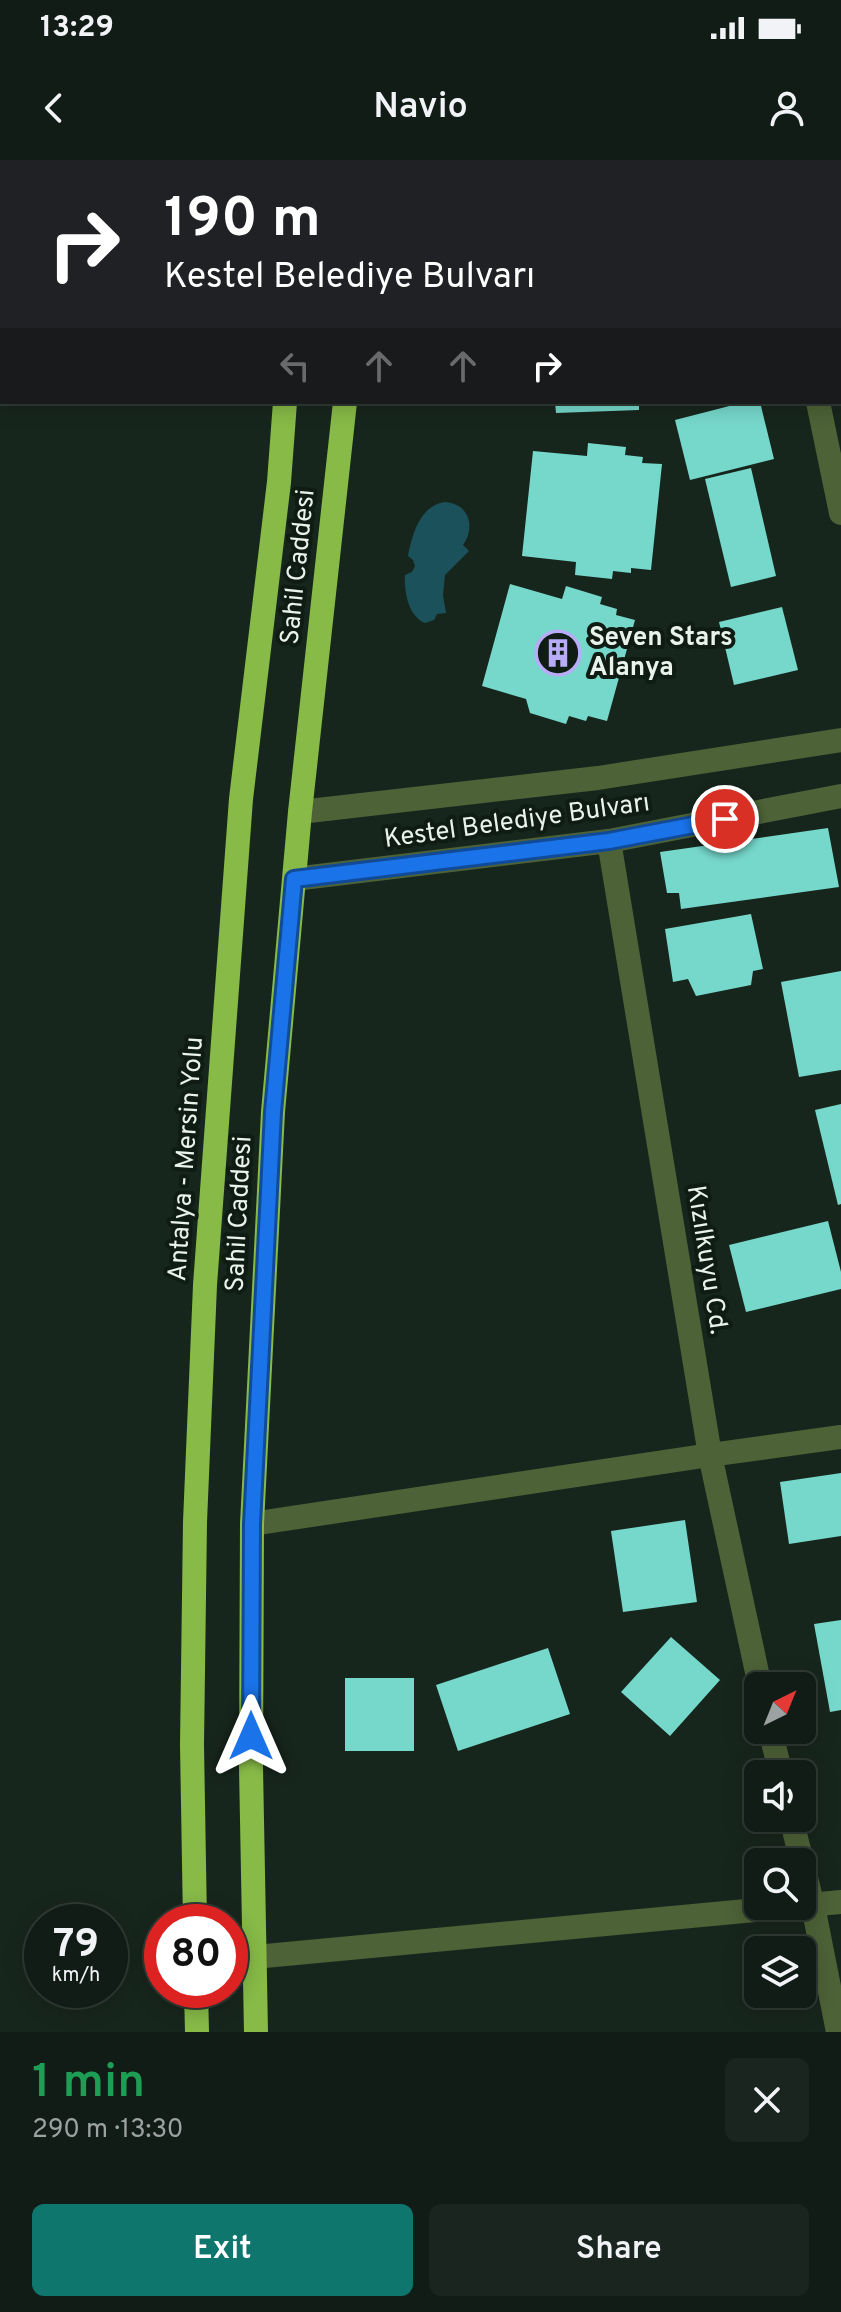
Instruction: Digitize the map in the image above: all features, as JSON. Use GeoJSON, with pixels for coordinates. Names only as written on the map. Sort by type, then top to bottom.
{"type":"FeatureCollection","features":[{"type":"Feature","properties":{"kind":"highway","name":"Antalya - Mersin Yolu"},"geometry":{"type":"LineString","coordinates":[[195,1904],[192,1745],[195,1522],[205,1285],[241,799],[279,482],[285,404]]}},
{"type":"Feature","properties":{"kind":"highway","name":"Sahil Caddesi"},"geometry":{"type":"LineString","coordinates":[[256,2032],[251,1767],[252,1524],[273,1112],[300,812],[345,404]]}},
{"type":"Feature","properties":{"kind":"highway"},"geometry":{"type":"LineString","coordinates":[[196,2008],[197,2032]]}},
{"type":"Feature","properties":{"kind":"street"},"geometry":{"type":"LineString","coordinates":[[818,404],[841,513]]}},
{"type":"Feature","properties":{"kind":"street","name":"Kestel Belediye Bulvarı"},"geometry":{"type":"LineString","coordinates":[[300,812],[598,778],[841,740]]}},
{"type":"Feature","properties":{"kind":"street","name":"Kestel Belediye Bulvarı"},"geometry":{"type":"LineString","coordinates":[[294,879],[609,841],[841,796]]}},
{"type":"Feature","properties":{"kind":"street","name":"Kızılkuyu Cd."},"geometry":{"type":"LineString","coordinates":[[609,841],[710,1455],[757,1672]]}},
{"type":"Feature","properties":{"kind":"street"},"geometry":{"type":"LineString","coordinates":[[252,1524],[841,1437]]}},
{"type":"Feature","properties":{"kind":"street"},"geometry":{"type":"LineString","coordinates":[[816,1906],[841,1902]]}},
{"type":"Feature","properties":{"kind":"street"},"geometry":{"type":"LineString","coordinates":[[254,1957],[744,1912]]}},
{"type":"Feature","properties":{"kind":"street"},"geometry":{"type":"LineString","coordinates":[[816,1920],[838,2032]]}},
{"type":"Feature","properties":{"kind":"water"},"geometry":{"type":"Polygon","coordinates":[[[444,502],[453,503],[468,517],[469,531],[463,545],[469,551],[445,575],[443,595],[446,613],[437,614],[434,620],[425,623],[411,609],[406,595],[405,575],[412,572],[415,566],[408,556],[418,523],[429,509],[444,502]]]}},
{"type":"Feature","properties":{"kind":"building"},"geometry":{"type":"Polygon","coordinates":[[[555,404],[639,404],[639,410],[556,413],[555,404]]]}},
{"type":"Feature","properties":{"kind":"building"},"geometry":{"type":"Polygon","coordinates":[[[737,404],[760,404],[774,459],[690,480],[675,420],[737,404]]]}},
{"type":"Feature","properties":{"kind":"building","name":"Seven Stars Alanya"},"geometry":{"type":"Polygon","coordinates":[[[588,443],[626,447],[625,455],[643,457],[642,463],[662,464],[651,570],[631,568],[631,573],[613,571],[612,579],[575,575],[576,562],[522,556],[533,451],[587,456],[588,443]]]}},
{"type":"Feature","properties":{"kind":"building"},"geometry":{"type":"Polygon","coordinates":[[[751,468],[776,576],[731,587],[705,479],[751,468]]]}},
{"type":"Feature","properties":{"kind":"building","name":"Seven Stars Alanya"},"geometry":{"type":"Polygon","coordinates":[[[510,584],[562,599],[566,586],[602,597],[600,604],[617,609],[616,615],[635,620],[607,721],[588,716],[586,721],[569,716],[566,724],[530,713],[526,699],[482,686],[510,584]]]}},
{"type":"Feature","properties":{"kind":"building"},"geometry":{"type":"Polygon","coordinates":[[[782,607],[798,670],[734,685],[719,622],[782,607]]]}},
{"type":"Feature","properties":{"kind":"building"},"geometry":{"type":"Polygon","coordinates":[[[828,828],[839,887],[681,909],[679,893],[667,893],[660,852],[828,828]]]}},
{"type":"Feature","properties":{"kind":"building"},"geometry":{"type":"Polygon","coordinates":[[[751,914],[763,969],[753,971],[751,985],[696,996],[688,979],[673,982],[665,929],[751,914]]]}},
{"type":"Feature","properties":{"kind":"building"},"geometry":{"type":"Polygon","coordinates":[[[841,971],[841,1070],[799,1077],[781,982],[841,971]]]}},
{"type":"Feature","properties":{"kind":"building"},"geometry":{"type":"Polygon","coordinates":[[[841,1104],[841,1204],[838,1205],[815,1110],[841,1104]]]}},
{"type":"Feature","properties":{"kind":"building"},"geometry":{"type":"Polygon","coordinates":[[[828,1221],[841,1272],[841,1289],[746,1312],[729,1245],[828,1221]]]}},
{"type":"Feature","properties":{"kind":"building"},"geometry":{"type":"Polygon","coordinates":[[[841,1473],[841,1536],[789,1544],[780,1482],[841,1473]]]}},
{"type":"Feature","properties":{"kind":"building"},"geometry":{"type":"Polygon","coordinates":[[[685,1520],[697,1602],[623,1612],[611,1531],[685,1520]]]}},
{"type":"Feature","properties":{"kind":"building"},"geometry":{"type":"Polygon","coordinates":[[[841,1620],[841,1710],[830,1712],[814,1624],[841,1620]]]}},
{"type":"Feature","properties":{"kind":"building"},"geometry":{"type":"Polygon","coordinates":[[[671,1637],[720,1680],[670,1736],[621,1692],[671,1637]]]}},
{"type":"Feature","properties":{"kind":"building"},"geometry":{"type":"Polygon","coordinates":[[[548,1648],[570,1714],[458,1751],[436,1685],[548,1648]]]}},
{"type":"Feature","properties":{"kind":"building"},"geometry":{"type":"Polygon","coordinates":[[[345,1678],[414,1678],[414,1751],[345,1751],[345,1678]]]}},
{"type":"Feature","properties":{"kind":"place","name":"Seven Stars Alanya"},"geometry":{"type":"Point","coordinates":[558,653]}},
{"type":"Feature","properties":{"kind":"route"},"geometry":{"type":"LineString","coordinates":[[251,1736],[252,1524],[273,1112],[294,879],[609,841],[725,819]]}}]}
